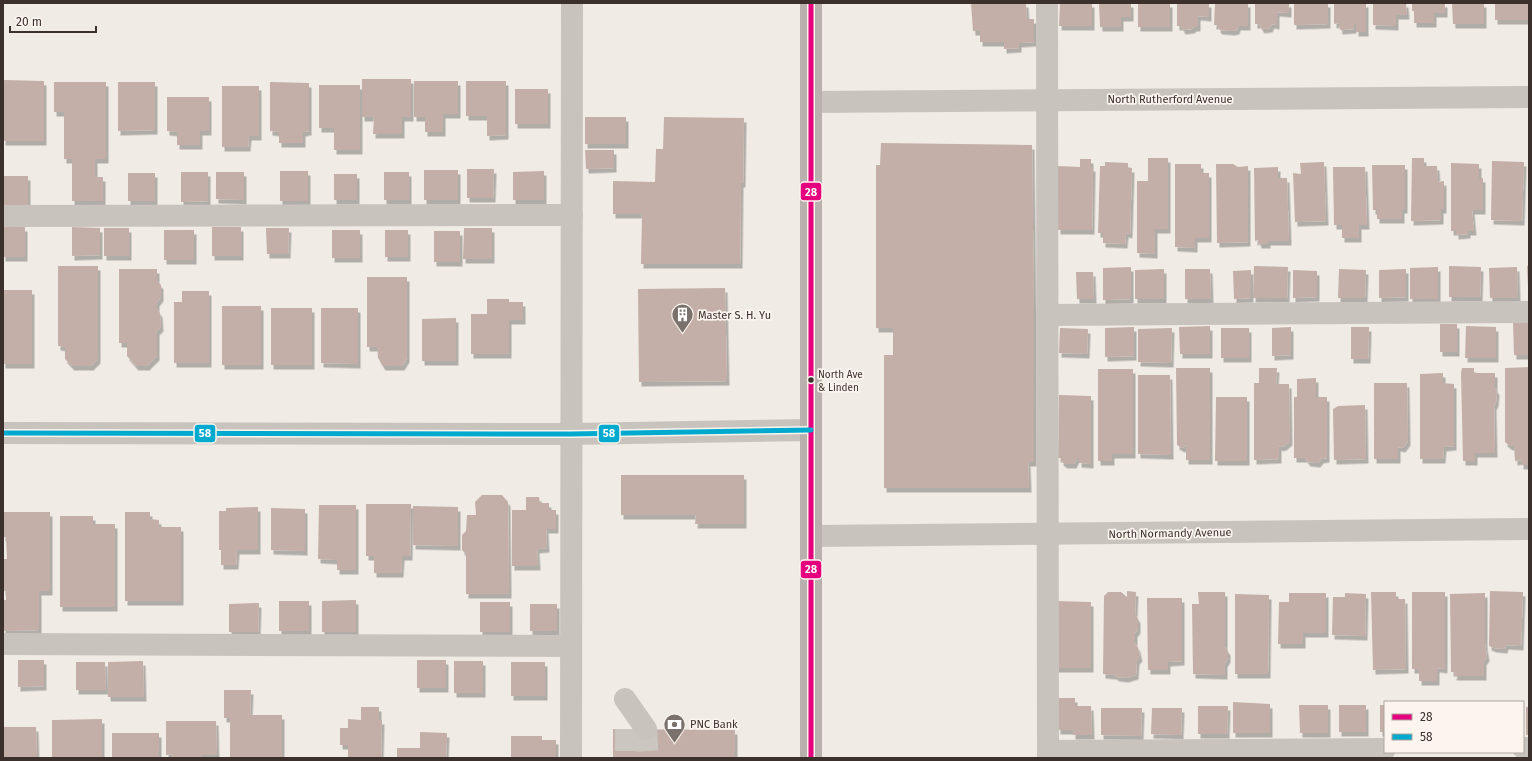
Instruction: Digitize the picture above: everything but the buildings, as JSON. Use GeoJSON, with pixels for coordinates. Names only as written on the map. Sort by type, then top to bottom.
{"type":"FeatureCollection","features":[{"type":"Feature","properties":{"kind":"main road"},"geometry":{"type":"LineString","coordinates":[[811,3],[811,758]]}},
{"type":"Feature","properties":{"kind":"street"},"geometry":{"type":"LineString","coordinates":[[571,758],[572,3]]}},
{"type":"Feature","properties":{"kind":"street"},"geometry":{"type":"LineString","coordinates":[[1047,3],[1048,755],[1384,749]]}},
{"type":"Feature","properties":{"kind":"street","name":"North Rutherford Avenue"},"geometry":{"type":"LineString","coordinates":[[811,102],[1529,97]]}},
{"type":"Feature","properties":{"kind":"street"},"geometry":{"type":"LineString","coordinates":[[3,216],[572,215]]}},
{"type":"Feature","properties":{"kind":"street"},"geometry":{"type":"LineString","coordinates":[[1047,315],[1529,312]]}},
{"type":"Feature","properties":{"kind":"street"},"geometry":{"type":"LineString","coordinates":[[3,433],[571,434],[811,430]]}},
{"type":"Feature","properties":{"kind":"street","name":"North Normandy Avenue"},"geometry":{"type":"LineString","coordinates":[[811,536],[1529,529]]}},
{"type":"Feature","properties":{"kind":"street"},"geometry":{"type":"LineString","coordinates":[[3,644],[571,646]]}},
{"type":"Feature","properties":{"kind":"street"},"geometry":{"type":"LineString","coordinates":[[625,699],[635,729]]}},
{"type":"Feature","properties":{"kind":"tunnel"},"geometry":{"type":"LineString","coordinates":[[626,729],[626,758]]}},
{"type":"Feature","properties":{"kind":"tunnel"},"geometry":{"type":"LineString","coordinates":[[646,729],[648,758]]}},
{"type":"Feature","properties":{"kind":"transit line","name":"28"},"geometry":{"type":"LineString","coordinates":[[811,3],[811,758]]}},
{"type":"Feature","properties":{"kind":"transit line","name":"58"},"geometry":{"type":"LineString","coordinates":[[3,433],[571,434],[811,430]]}},
{"type":"Feature","properties":{"kind":"place","name":"Master S. H. Yu"},"geometry":{"type":"Point","coordinates":[682,334]}},
{"type":"Feature","properties":{"kind":"place","name":"North Ave & Linden"},"geometry":{"type":"Point","coordinates":[811,380]}},
{"type":"Feature","properties":{"kind":"place","name":"PNC Bank"},"geometry":{"type":"Point","coordinates":[674,744]}}]}
